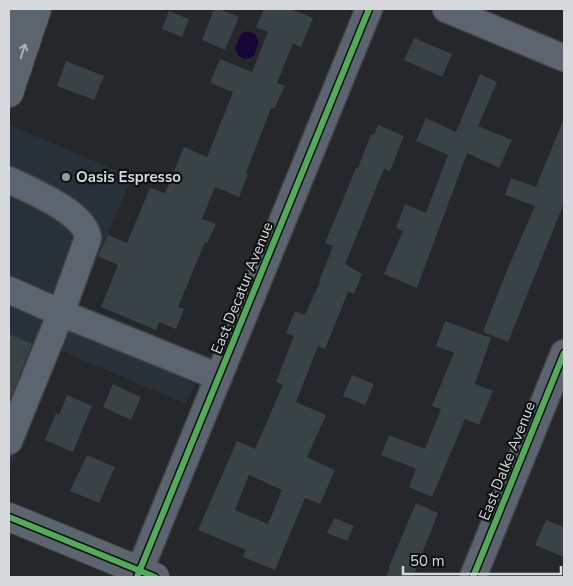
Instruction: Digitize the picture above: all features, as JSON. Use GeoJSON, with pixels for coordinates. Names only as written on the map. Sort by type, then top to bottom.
{"type":"FeatureCollection","features":[{"type":"Feature","properties":{"kind":"main road"},"geometry":{"type":"LineString","coordinates":[[9,30],[18,9]]}},
{"type":"Feature","properties":{"kind":"main road"},"geometry":{"type":"LineString","coordinates":[[9,93],[37,9]]}},
{"type":"Feature","properties":{"kind":"main road"},"geometry":{"type":"LineString","coordinates":[[9,517],[144,575]]}},
{"type":"Feature","properties":{"kind":"street","name":"East Decatur Avenue"},"geometry":{"type":"LineString","coordinates":[[144,575],[219,377],[370,9]]}},
{"type":"Feature","properties":{"kind":"street"},"geometry":{"type":"LineString","coordinates":[[446,9],[564,58]]}},
{"type":"Feature","properties":{"kind":"street"},"geometry":{"type":"LineString","coordinates":[[9,180],[51,201],[74,216],[87,231],[88,238],[61,313],[9,441]]}},
{"type":"Feature","properties":{"kind":"street"},"geometry":{"type":"LineString","coordinates":[[9,290],[219,377]]}},
{"type":"Feature","properties":{"kind":"street","name":"East Dalke Avenue"},"geometry":{"type":"LineString","coordinates":[[473,577],[564,353]]}},
{"type":"Feature","properties":{"kind":"shaded area"},"geometry":{"type":"Polygon","coordinates":[[[248,31],[255,34],[259,43],[254,56],[246,59],[239,56],[235,49],[241,34],[248,31]]]}},
{"type":"Feature","properties":{"kind":"shaded area"},"geometry":{"type":"Polygon","coordinates":[[[10,125],[132,177],[77,306],[204,360],[186,404],[59,350],[9,470],[9,129],[10,125]]]}},
{"type":"Feature","properties":{"kind":"building"},"geometry":{"type":"Polygon","coordinates":[[[214,9],[219,9],[239,17],[225,50],[202,40],[214,9]]]}},
{"type":"Feature","properties":{"kind":"building"},"geometry":{"type":"Polygon","coordinates":[[[264,9],[290,9],[313,18],[301,47],[293,43],[277,83],[285,86],[274,109],[271,108],[246,173],[248,174],[239,197],[215,187],[202,219],[216,224],[207,243],[205,242],[178,307],[184,309],[176,329],[159,322],[156,330],[101,307],[118,265],[98,256],[108,235],[127,243],[150,188],[165,193],[184,147],[207,157],[233,92],[210,83],[220,59],[252,72],[268,32],[256,27],[264,9]]]}},
{"type":"Feature","properties":{"kind":"building"},"geometry":{"type":"Polygon","coordinates":[[[169,11],[189,19],[182,37],[162,29],[169,11]]]}},
{"type":"Feature","properties":{"kind":"building"},"geometry":{"type":"Polygon","coordinates":[[[414,38],[452,54],[442,77],[404,60],[414,38]]]}},
{"type":"Feature","properties":{"kind":"building"},"geometry":{"type":"Polygon","coordinates":[[[66,61],[104,76],[94,100],[57,86],[66,61]]]}},
{"type":"Feature","properties":{"kind":"building"},"geometry":{"type":"Polygon","coordinates":[[[480,74],[497,82],[478,126],[512,140],[499,168],[467,153],[417,288],[384,274],[403,231],[396,228],[405,204],[426,213],[448,155],[416,141],[426,118],[456,132],[480,74]]]}},
{"type":"Feature","properties":{"kind":"building"},"geometry":{"type":"Polygon","coordinates":[[[564,118],[564,203],[508,342],[483,332],[535,206],[505,195],[511,178],[536,187],[564,118]]]}},
{"type":"Feature","properties":{"kind":"building"},"geometry":{"type":"Polygon","coordinates":[[[378,125],[404,136],[390,171],[384,169],[345,264],[362,274],[354,294],[348,292],[325,349],[318,346],[296,402],[326,415],[307,457],[335,470],[320,504],[305,498],[275,570],[243,557],[246,550],[198,530],[237,441],[255,449],[283,385],[276,382],[294,336],[286,333],[295,311],[305,315],[320,282],[333,246],[325,243],[371,134],[374,135],[378,125]],[[249,475],[235,510],[268,524],[282,490],[249,475]]]}},
{"type":"Feature","properties":{"kind":"building"},"geometry":{"type":"Polygon","coordinates":[[[445,321],[491,338],[475,384],[493,391],[479,425],[465,419],[432,497],[409,487],[416,469],[381,455],[389,435],[425,449],[441,409],[432,406],[454,353],[436,346],[445,321]]]}},
{"type":"Feature","properties":{"kind":"building"},"geometry":{"type":"Polygon","coordinates":[[[9,334],[32,344],[9,402],[9,334]]]}},
{"type":"Feature","properties":{"kind":"building"},"geometry":{"type":"Polygon","coordinates":[[[352,375],[374,384],[365,405],[343,396],[352,375]]]}},
{"type":"Feature","properties":{"kind":"building"},"geometry":{"type":"Polygon","coordinates":[[[113,384],[141,397],[131,420],[103,407],[113,384]]]}},
{"type":"Feature","properties":{"kind":"building"},"geometry":{"type":"Polygon","coordinates":[[[67,395],[92,406],[73,452],[45,440],[56,413],[59,415],[67,395]]]}},
{"type":"Feature","properties":{"kind":"building"},"geometry":{"type":"Polygon","coordinates":[[[87,455],[115,467],[99,503],[70,491],[87,455]]]}},
{"type":"Feature","properties":{"kind":"building"},"geometry":{"type":"Polygon","coordinates":[[[416,503],[438,513],[413,577],[386,577],[389,567],[416,503]]]}},
{"type":"Feature","properties":{"kind":"building"},"geometry":{"type":"Polygon","coordinates":[[[334,518],[354,526],[347,541],[327,533],[334,518]]]}},
{"type":"Feature","properties":{"kind":"building"},"geometry":{"type":"Polygon","coordinates":[[[546,520],[564,527],[564,557],[535,545],[546,520]]]}},
{"type":"Feature","properties":{"kind":"cycle path"},"geometry":{"type":"LineString","coordinates":[[137,577],[369,9]]}},
{"type":"Feature","properties":{"kind":"cycle path"},"geometry":{"type":"LineString","coordinates":[[473,577],[564,353]]}},
{"type":"Feature","properties":{"kind":"cycle path"},"geometry":{"type":"LineString","coordinates":[[9,517],[155,577]]}},
{"type":"Feature","properties":{"kind":"place","name":"Oasis Espresso"},"geometry":{"type":"Point","coordinates":[66,177]}}]}
